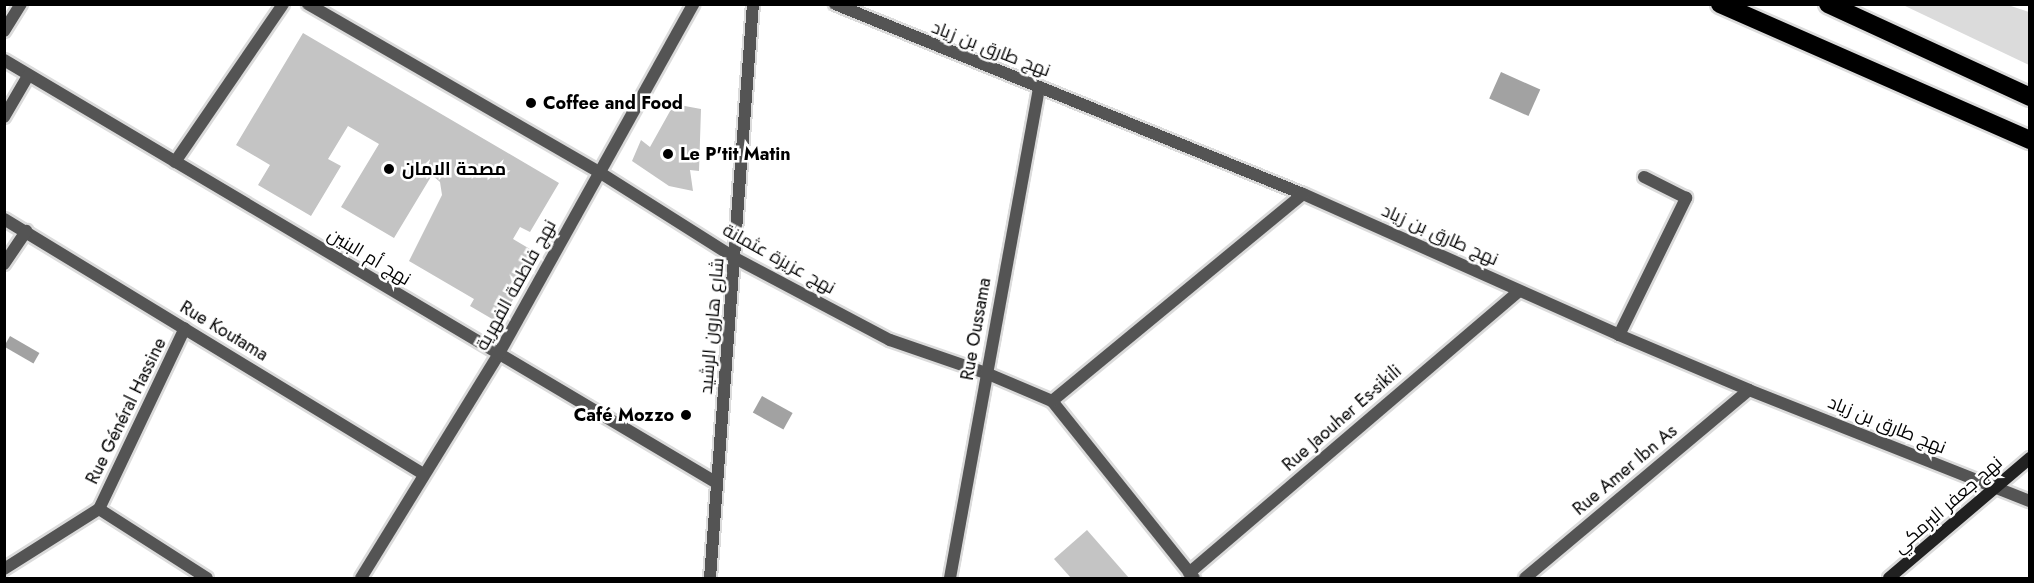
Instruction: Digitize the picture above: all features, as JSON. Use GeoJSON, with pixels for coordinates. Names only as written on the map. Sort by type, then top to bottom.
{"type":"FeatureCollection","features":[{"type":"Feature","properties":{"kind":"highway"},"geometry":{"type":"LineString","coordinates":[[1720,4],[1983,117],[2030,140]]}},
{"type":"Feature","properties":{"kind":"highway"},"geometry":{"type":"LineString","coordinates":[[1828,4],[2030,97]]}},
{"type":"Feature","properties":{"kind":"highway"},"geometry":{"type":"LineString","coordinates":[[1983,117],[2030,134]]}},
{"type":"Feature","properties":{"kind":"street"},"geometry":{"type":"LineString","coordinates":[[4,31],[21,4]]}},
{"type":"Feature","properties":{"kind":"street"},"geometry":{"type":"LineString","coordinates":[[175,162],[283,4]]}},
{"type":"Feature","properties":{"kind":"street","name":"نهج عزيزة عثمانة"},"geometry":{"type":"LineString","coordinates":[[308,4],[599,172],[735,258],[890,340],[986,372],[1052,401],[1191,576]]}},
{"type":"Feature","properties":{"kind":"street","name":"نهج فاطمة الفهرية"},"geometry":{"type":"LineString","coordinates":[[361,579],[498,355],[693,4]]}},
{"type":"Feature","properties":{"kind":"street","name":"شارع هارون الرشيد"},"geometry":{"type":"LineString","coordinates":[[710,579],[753,4]]}},
{"type":"Feature","properties":{"kind":"street","name":"نهج طارق بن زياد"},"geometry":{"type":"LineString","coordinates":[[836,4],[1303,194],[1619,335],[1749,390],[2030,501]]}},
{"type":"Feature","properties":{"kind":"street","name":"نهج أم البنين"},"geometry":{"type":"LineString","coordinates":[[4,60],[717,483]]}},
{"type":"Feature","properties":{"kind":"street"},"geometry":{"type":"LineString","coordinates":[[4,117],[28,76]]}},
{"type":"Feature","properties":{"kind":"street","name":"Rue Oussama"},"geometry":{"type":"LineString","coordinates":[[950,579],[1039,87]]}},
{"type":"Feature","properties":{"kind":"street"},"geometry":{"type":"LineString","coordinates":[[1619,335],[1686,198],[1644,177]]}},
{"type":"Feature","properties":{"kind":"street"},"geometry":{"type":"LineString","coordinates":[[1052,401],[1303,194]]}},
{"type":"Feature","properties":{"kind":"street","name":"Rue Koutama"},"geometry":{"type":"LineString","coordinates":[[4,219],[424,474]]}},
{"type":"Feature","properties":{"kind":"street"},"geometry":{"type":"LineString","coordinates":[[4,264],[26,231]]}},
{"type":"Feature","properties":{"kind":"street","name":"Rue Jaouher Es-sikili"},"geometry":{"type":"LineString","coordinates":[[1191,576],[1519,291]]}},
{"type":"Feature","properties":{"kind":"street","name":"Rue Général Hassine"},"geometry":{"type":"LineString","coordinates":[[99,509],[185,328]]}},
{"type":"Feature","properties":{"kind":"street","name":"Rue Amer Ibn As"},"geometry":{"type":"LineString","coordinates":[[1525,579],[1749,390]]}},
{"type":"Feature","properties":{"kind":"street","name":"نهج جعفر البرمكي"},"geometry":{"type":"LineString","coordinates":[[1889,579],[2030,458]]}},
{"type":"Feature","properties":{"kind":"street"},"geometry":{"type":"LineString","coordinates":[[4,569],[99,509],[207,579]]}},
{"type":"Feature","properties":{"kind":"shaded area"},"geometry":{"type":"Polygon","coordinates":[[[1903,5],[2008,5],[2029,12],[2029,65],[1903,5]]]}},
{"type":"Feature","properties":{"kind":"shaded area"},"geometry":{"type":"Polygon","coordinates":[[[1501,72],[1540,89],[1528,116],[1489,98],[1501,72]]]}},
{"type":"Feature","properties":{"kind":"shaded area"},"geometry":{"type":"Polygon","coordinates":[[[10,336],[39,353],[33,363],[4,346],[10,336]]]}},
{"type":"Feature","properties":{"kind":"shaded area"},"geometry":{"type":"Polygon","coordinates":[[[762,396],[793,413],[783,430],[753,413],[762,396]]]}},
{"type":"Feature","properties":{"kind":"building","name":"مصحة الامان"},"geometry":{"type":"Polygon","coordinates":[[[303,33],[559,183],[530,232],[520,227],[513,239],[540,255],[499,323],[470,306],[474,299],[409,261],[442,195],[440,182],[432,175],[394,238],[341,207],[379,144],[348,126],[328,159],[341,166],[311,216],[258,185],[270,165],[236,145],[303,33]]]}},
{"type":"Feature","properties":{"kind":"building","name":"Le P'tit Matin"},"geometry":{"type":"Polygon","coordinates":[[[674,104],[701,109],[699,171],[690,170],[693,191],[669,186],[632,161],[641,140],[650,147],[674,104]]]}},
{"type":"Feature","properties":{"kind":"building"},"geometry":{"type":"Polygon","coordinates":[[[1087,530],[1129,578],[1071,578],[1054,559],[1087,530]]]}},
{"type":"Feature","properties":{"kind":"place","name":"Coffee and Food"},"geometry":{"type":"Point","coordinates":[531,103]}},
{"type":"Feature","properties":{"kind":"place","name":"Le P'tit Matin"},"geometry":{"type":"Point","coordinates":[668,154]}},
{"type":"Feature","properties":{"kind":"place","name":"مصحة الامان"},"geometry":{"type":"Point","coordinates":[389,169]}},
{"type":"Feature","properties":{"kind":"place","name":"Café Mozzo"},"geometry":{"type":"Point","coordinates":[686,415]}}]}
